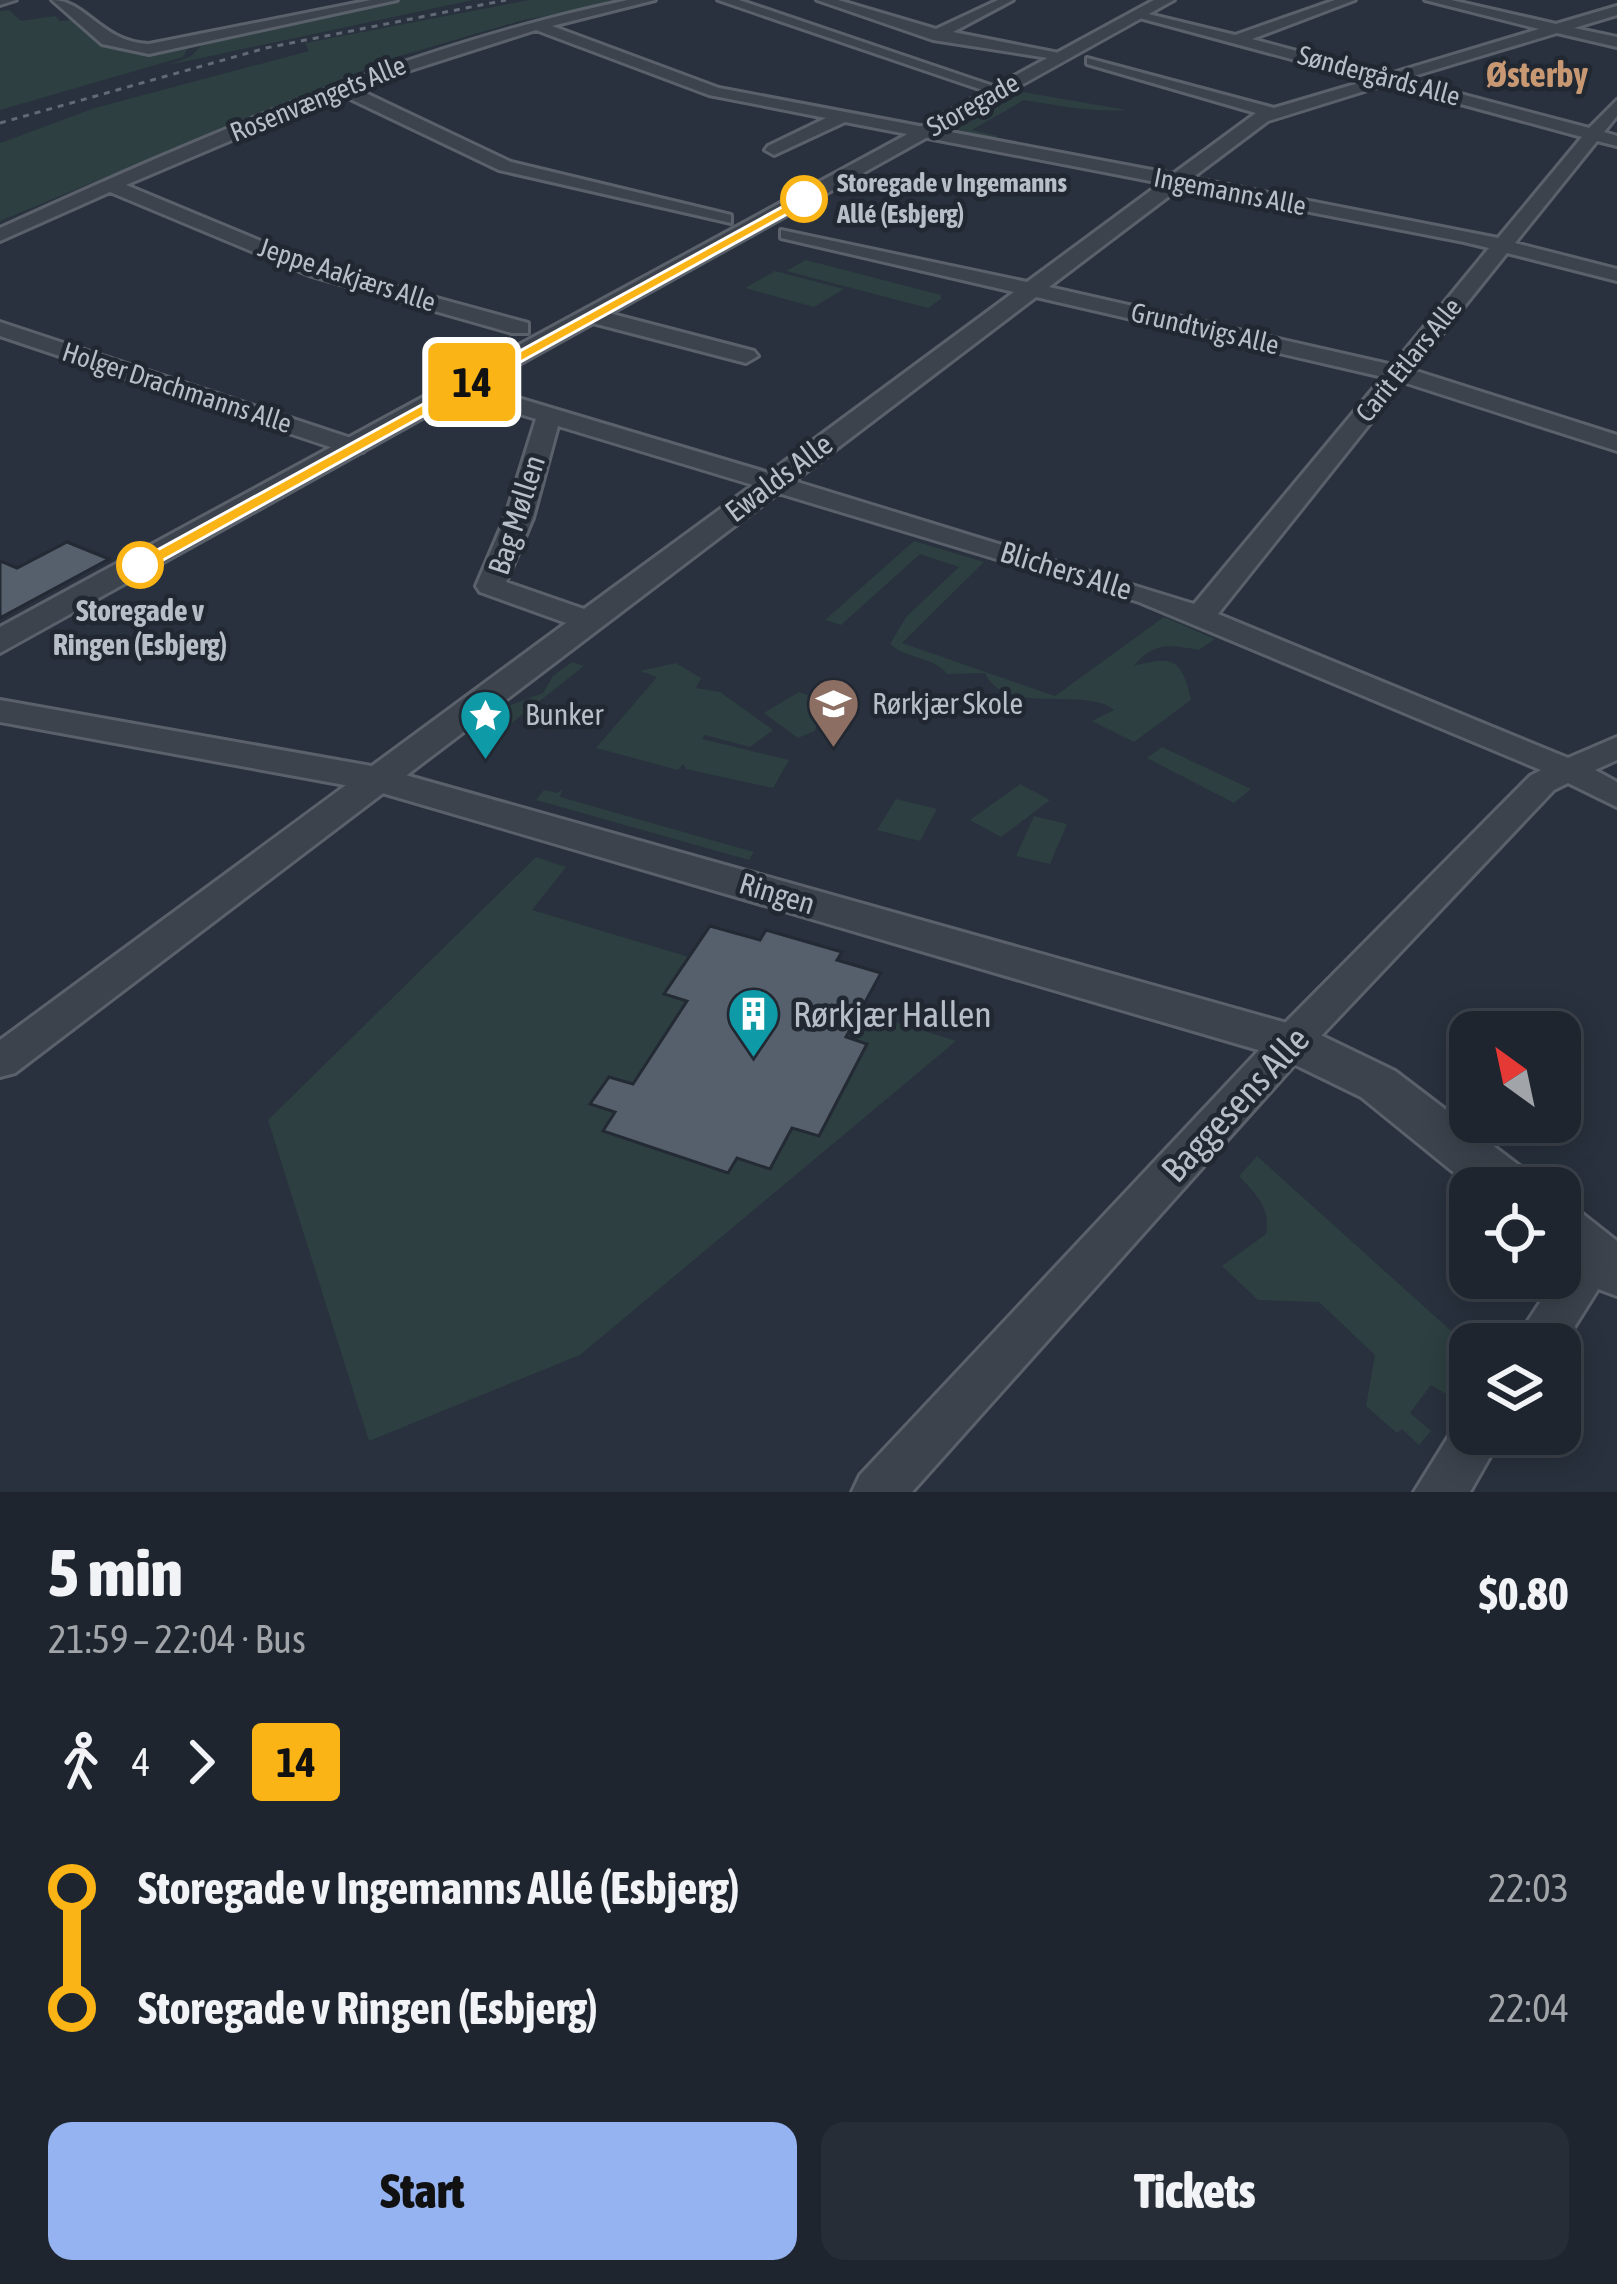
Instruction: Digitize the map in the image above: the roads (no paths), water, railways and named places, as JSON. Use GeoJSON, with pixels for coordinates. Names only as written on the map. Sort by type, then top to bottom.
{"type":"FeatureCollection","features":[{"type":"Feature","properties":{"kind":"street"},"geometry":{"type":"LineString","coordinates":[[59,0],[110,45],[139,51],[390,0]]}},
{"type":"Feature","properties":{"kind":"street"},"geometry":{"type":"LineString","coordinates":[[303,0],[327,14]]}},
{"type":"Feature","properties":{"kind":"street","name":"Rosenvængets Alle"},"geometry":{"type":"LineString","coordinates":[[0,235],[340,87],[433,53],[534,24],[648,0]]}},
{"type":"Feature","properties":{"kind":"street"},"geometry":{"type":"LineString","coordinates":[[725,0],[1000,91]]}},
{"type":"Feature","properties":{"kind":"street"},"geometry":{"type":"LineString","coordinates":[[824,0],[938,34],[1061,55]]}},
{"type":"Feature","properties":{"kind":"street"},"geometry":{"type":"LineString","coordinates":[[879,51],[938,34],[1005,0]]}},
{"type":"Feature","properties":{"kind":"street","name":"Storegade"},"geometry":{"type":"LineString","coordinates":[[0,642],[1166,0]]}},
{"type":"Feature","properties":{"kind":"street"},"geometry":{"type":"LineString","coordinates":[[1240,38],[1348,0]]}},
{"type":"Feature","properties":{"kind":"street"},"geometry":{"type":"LineString","coordinates":[[1432,0],[1617,42]]}},
{"type":"Feature","properties":{"kind":"street","name":"Ewalds Alle"},"geometry":{"type":"LineString","coordinates":[[0,1062],[1270,112],[1617,10]]}},
{"type":"Feature","properties":{"kind":"street","name":"Søndergårds Alle"},"geometry":{"type":"LineString","coordinates":[[1141,14],[1617,140]]}},
{"type":"Feature","properties":{"kind":"street","name":"Ingemanns Alle"},"geometry":{"type":"LineString","coordinates":[[534,24],[705,90],[1503,245],[1617,275]]}},
{"type":"Feature","properties":{"kind":"street"},"geometry":{"type":"LineString","coordinates":[[1092,61],[1270,112]]}},
{"type":"Feature","properties":{"kind":"street"},"geometry":{"type":"LineString","coordinates":[[340,87],[528,173],[724,218]]}},
{"type":"Feature","properties":{"kind":"street","name":"Carit Etlars Alle"},"geometry":{"type":"LineString","coordinates":[[1201,615],[1617,105]]}},
{"type":"Feature","properties":{"kind":"street"},"geometry":{"type":"LineString","coordinates":[[774,151],[842,117]]}},
{"type":"Feature","properties":{"kind":"street","name":"Jeppe Aakjærs Alle"},"geometry":{"type":"LineString","coordinates":[[110,185],[316,271],[520,328]]}},
{"type":"Feature","properties":{"kind":"street","name":"Grundtvigs Alle"},"geometry":{"type":"LineString","coordinates":[[788,233],[1398,373],[1617,443]]}},
{"type":"Feature","properties":{"kind":"street"},"geometry":{"type":"LineString","coordinates":[[592,316],[746,356]]}},
{"type":"Feature","properties":{"kind":"street","name":"Holger Drachmanns Alle"},"geometry":{"type":"LineString","coordinates":[[0,329],[354,447]]}},
{"type":"Feature","properties":{"kind":"street","name":"Blichers Alle"},"geometry":{"type":"LineString","coordinates":[[496,399],[1201,615],[1569,770],[1617,796]]}},
{"type":"Feature","properties":{"kind":"street","name":"Bag Møllen"},"geometry":{"type":"LineString","coordinates":[[549,415],[519,518],[490,586],[589,621]]}},
{"type":"Feature","properties":{"kind":"street","name":"Ringen"},"geometry":{"type":"LineString","coordinates":[[0,711],[377,779],[1291,1042],[1378,1084],[1483,1167]]}},
{"type":"Feature","properties":{"kind":"street","name":"Baggesens Alle"},"geometry":{"type":"LineString","coordinates":[[878,1492],[1291,1042],[1542,783],[1617,747]]}},
{"type":"Feature","properties":{"kind":"street"},"geometry":{"type":"LineString","coordinates":[[1549,1323],[1591,1252]]}},
{"type":"Feature","properties":{"kind":"street"},"geometry":{"type":"LineString","coordinates":[[1440,1492],[1464,1455]]}},
{"type":"Feature","properties":{"kind":"railway"},"geometry":{"type":"LineString","coordinates":[[0,123],[266,48],[506,0]]}},
{"type":"Feature","properties":{"kind":"place","name":"Storegade v Ingemanns Allé (Esbjerg)"},"geometry":{"type":"Point","coordinates":[804,199]}},
{"type":"Feature","properties":{"kind":"place","name":"Storegade v Ringen (Esbjerg)"},"geometry":{"type":"Point","coordinates":[140,565]}},
{"type":"Feature","properties":{"kind":"place","name":"Rørkjær Skole"},"geometry":{"type":"Point","coordinates":[833,750]}},
{"type":"Feature","properties":{"kind":"place","name":"Bunker"},"geometry":{"type":"Point","coordinates":[486,761]}},
{"type":"Feature","properties":{"kind":"place","name":"Rørkjær Hallen"},"geometry":{"type":"Point","coordinates":[754,1060]}},
{"type":"Feature","properties":{"kind":"district","name":"Østerby"},"geometry":{"type":"Point","coordinates":[1537,74]}}]}
